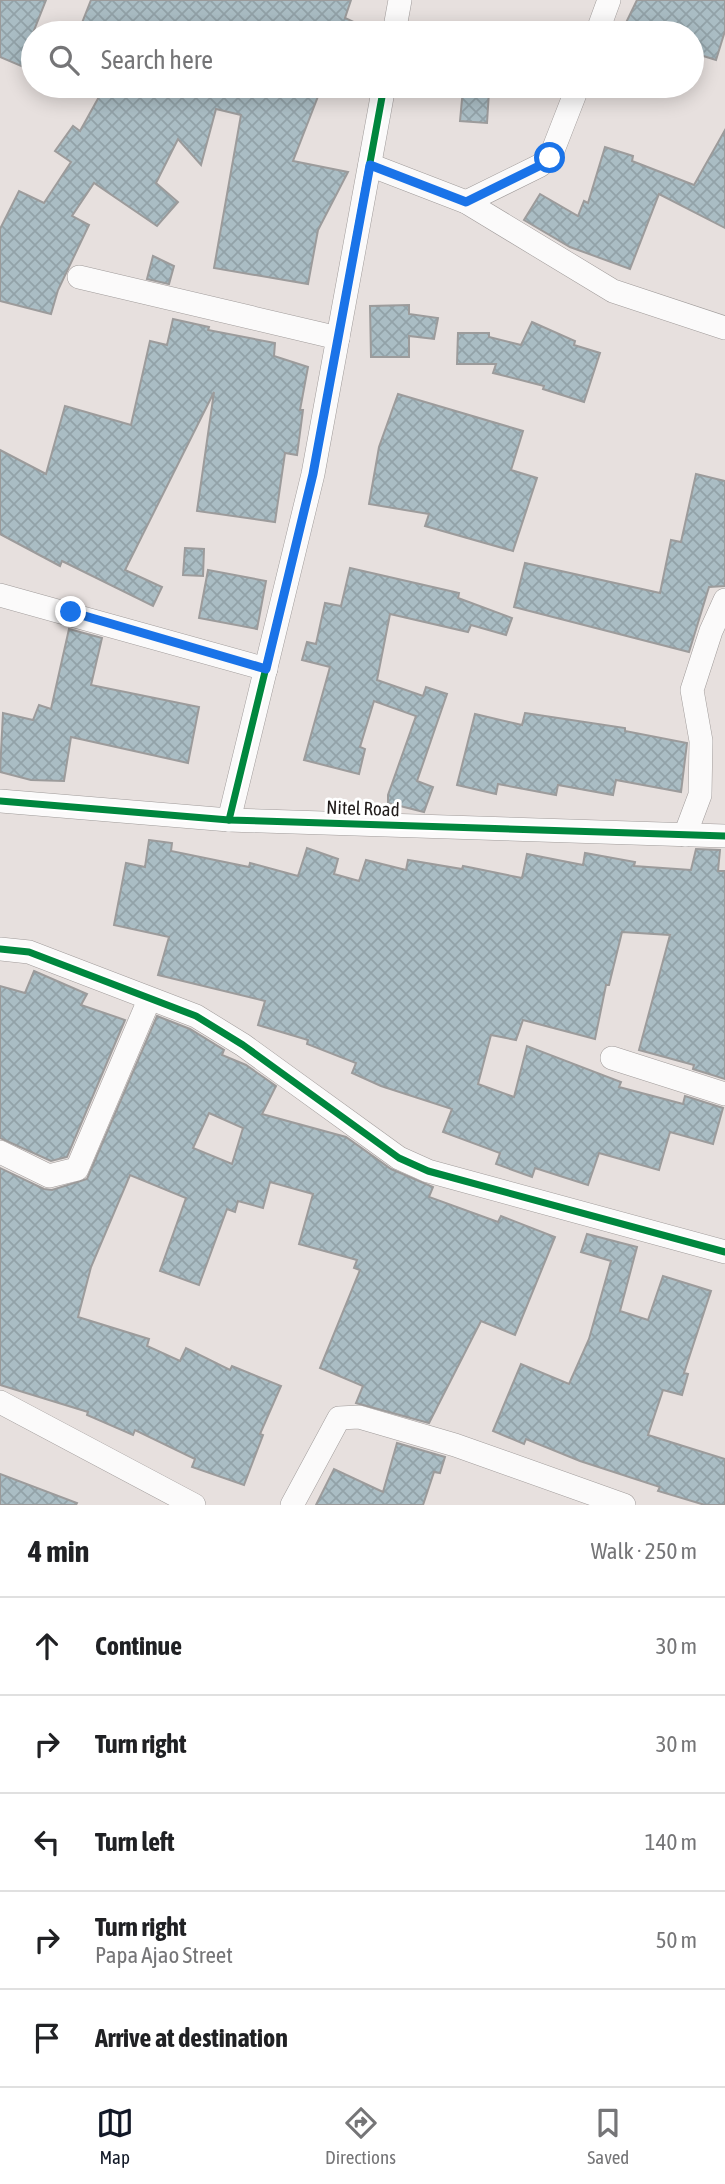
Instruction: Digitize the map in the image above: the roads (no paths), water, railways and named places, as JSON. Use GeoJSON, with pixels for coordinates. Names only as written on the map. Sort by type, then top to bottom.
{"type":"FeatureCollection","features":[{"type":"Feature","properties":{"kind":"street"},"geometry":{"type":"LineString","coordinates":[[396,21],[400,0]]}},
{"type":"Feature","properties":{"kind":"street"},"geometry":{"type":"LineString","coordinates":[[601,21],[609,0]]}},
{"type":"Feature","properties":{"kind":"street"},"geometry":{"type":"LineString","coordinates":[[229,820],[313,474],[382,98]]}},
{"type":"Feature","properties":{"kind":"street"},"geometry":{"type":"LineString","coordinates":[[466,202],[550,158],[573,98]]}},
{"type":"Feature","properties":{"kind":"street"},"geometry":{"type":"LineString","coordinates":[[370,165],[466,202],[613,291],[725,328]]}},
{"type":"Feature","properties":{"kind":"street"},"geometry":{"type":"LineString","coordinates":[[79,277],[338,338]]}},
{"type":"Feature","properties":{"kind":"street"},"geometry":{"type":"LineString","coordinates":[[0,595],[266,669]]}},
{"type":"Feature","properties":{"kind":"street"},"geometry":{"type":"LineString","coordinates":[[685,835],[700,795],[701,741],[692,690],[711,631],[725,600]]}},
{"type":"Feature","properties":{"kind":"street","name":"Nitel Road"},"geometry":{"type":"LineString","coordinates":[[0,802],[229,820],[725,836]]}},
{"type":"Feature","properties":{"kind":"street"},"geometry":{"type":"LineString","coordinates":[[0,949],[29,952],[196,1016],[243,1045],[399,1158],[428,1171],[725,1252]]}},
{"type":"Feature","properties":{"kind":"street"},"geometry":{"type":"LineString","coordinates":[[0,1152],[49,1176],[77,1169],[149,1000]]}},
{"type":"Feature","properties":{"kind":"street"},"geometry":{"type":"LineString","coordinates":[[612,1058],[725,1094]]}},
{"type":"Feature","properties":{"kind":"street"},"geometry":{"type":"LineString","coordinates":[[0,1402],[194,1505]]}},
{"type":"Feature","properties":{"kind":"street"},"geometry":{"type":"LineString","coordinates":[[292,1505],[339,1418],[359,1417],[455,1445],[624,1505]]}}]}
